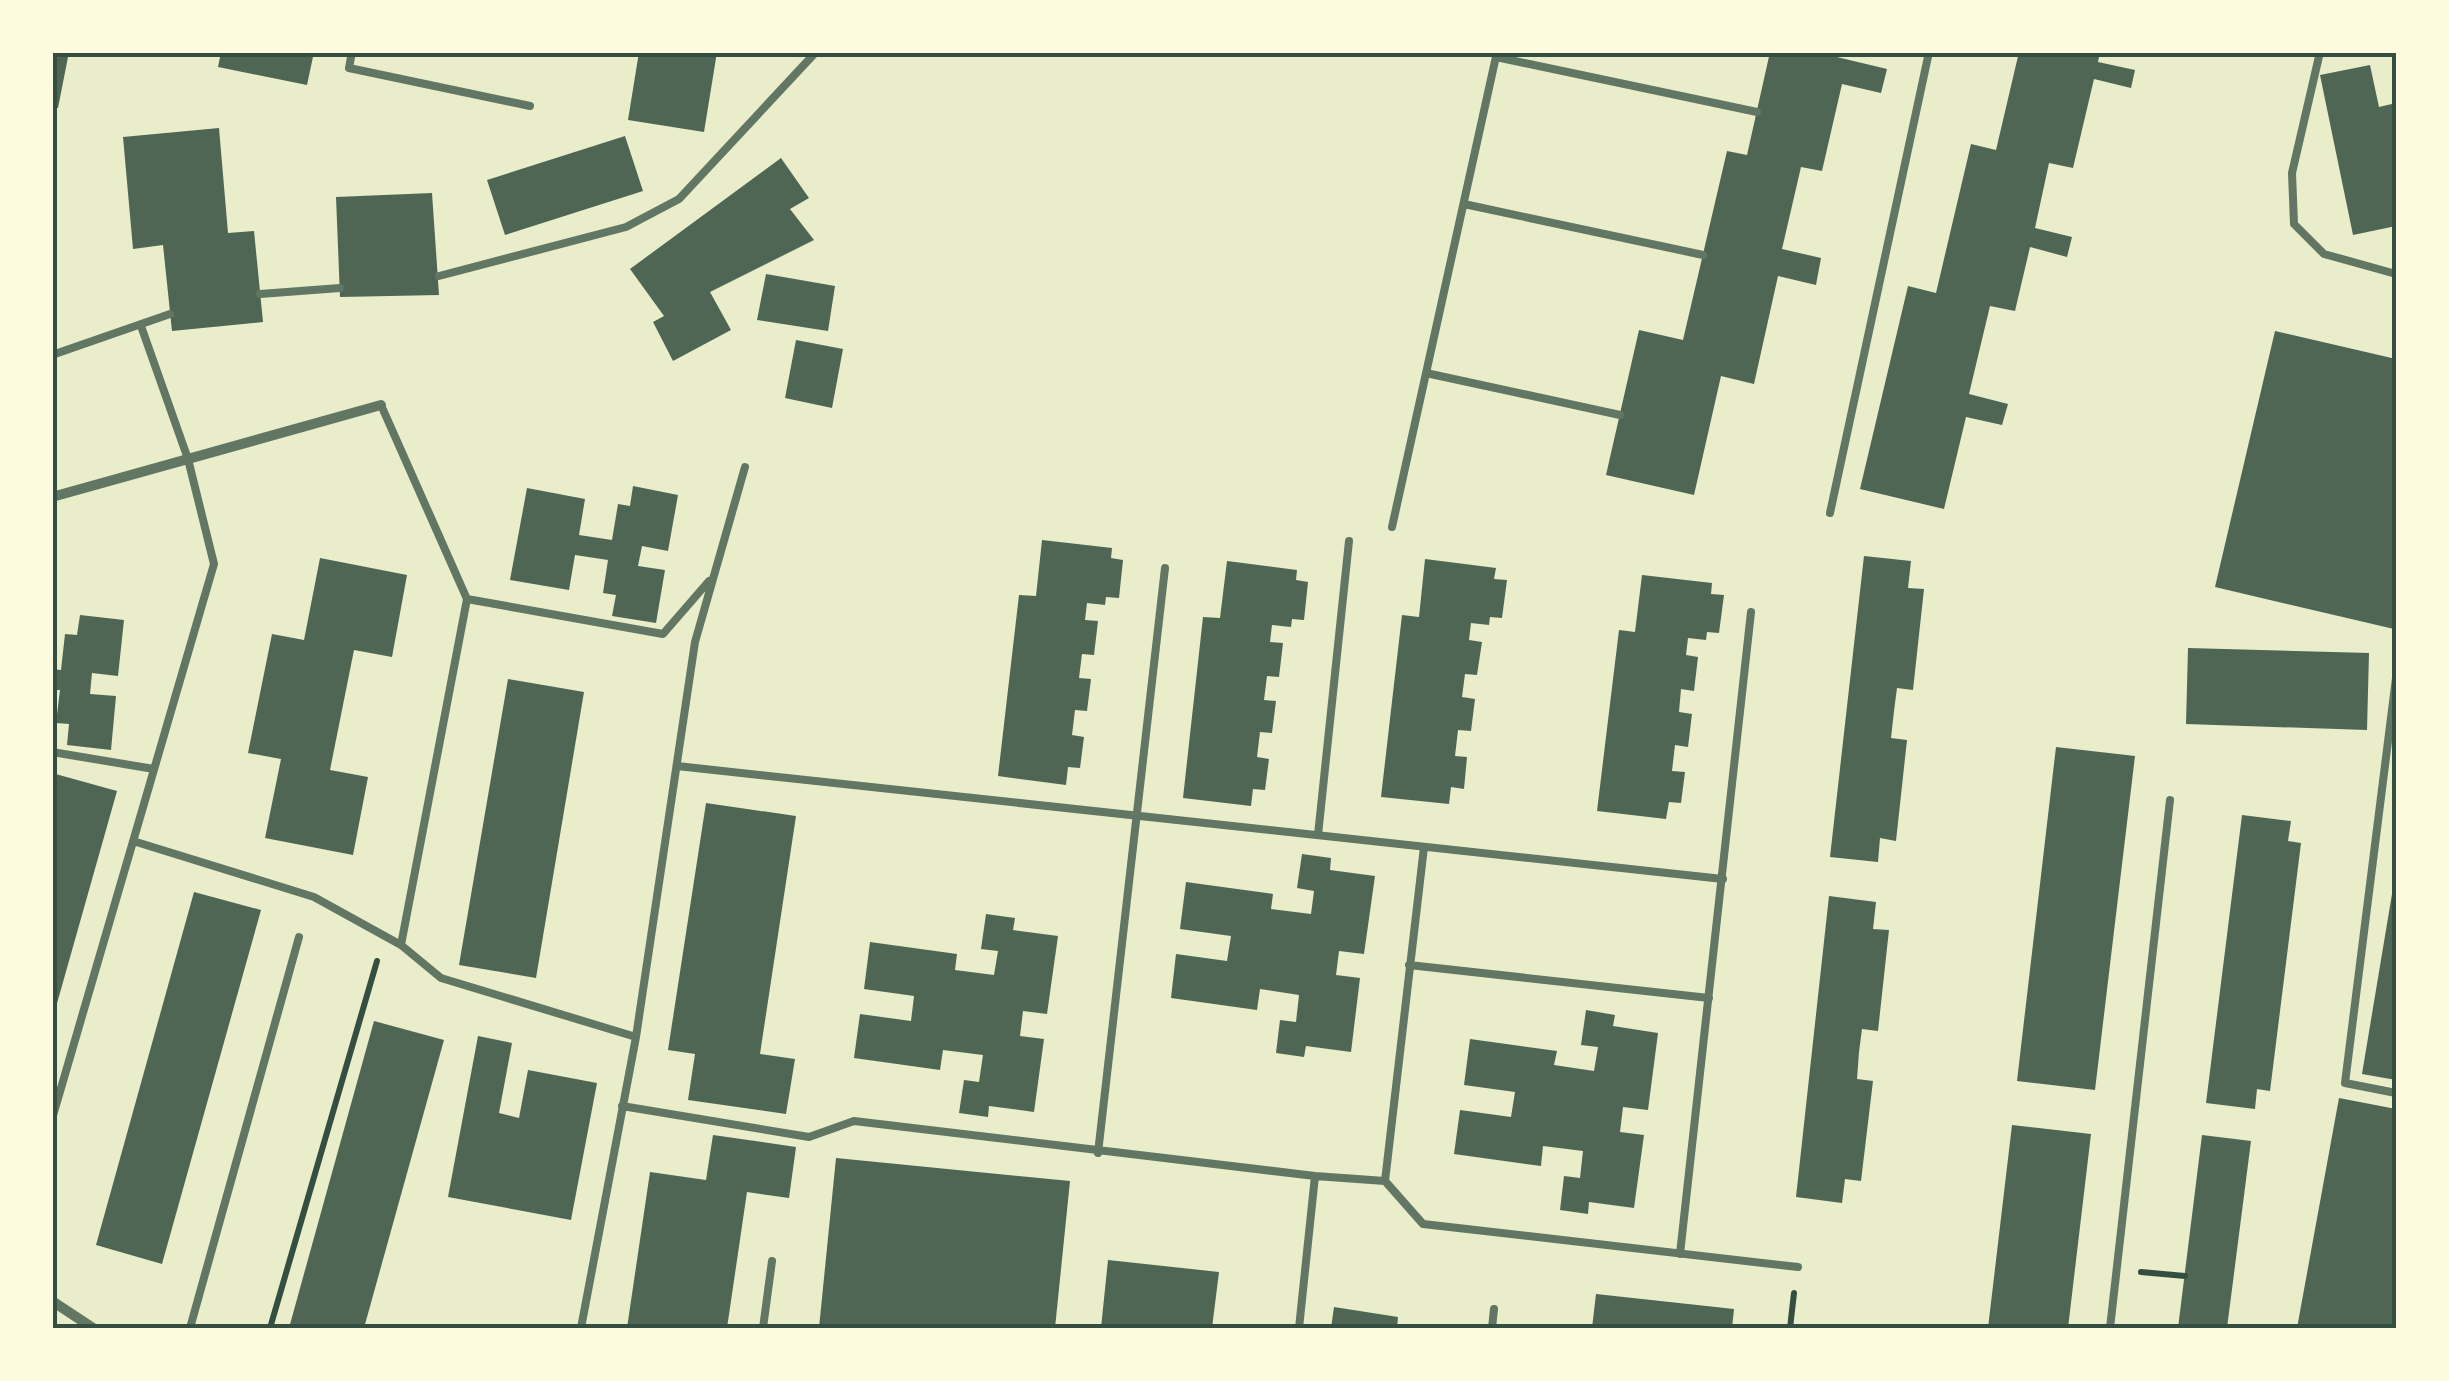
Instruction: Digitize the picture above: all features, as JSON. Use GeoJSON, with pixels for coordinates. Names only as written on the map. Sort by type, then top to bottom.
{"type":"FeatureCollection","features":[{"type":"Feature","properties":{"kind":"street"},"geometry":{"type":"LineString","coordinates":[[52,496],[381,405]]}},
{"type":"Feature","properties":{"kind":"street"},"geometry":{"type":"LineString","coordinates":[[52,1301],[93,1328]]}},
{"type":"Feature","properties":{"kind":"lane"},"geometry":{"type":"LineString","coordinates":[[352,52],[349,68],[530,106]]}},
{"type":"Feature","properties":{"kind":"lane"},"geometry":{"type":"LineString","coordinates":[[438,276],[626,227],[652,216],[679,198],[816,52]]}},
{"type":"Feature","properties":{"kind":"lane"},"geometry":{"type":"LineString","coordinates":[[1830,513],[1929,52]]}},
{"type":"Feature","properties":{"kind":"lane"},"geometry":{"type":"LineString","coordinates":[[2320,52],[2292,173],[2294,224],[2324,254],[2396,274]]}},
{"type":"Feature","properties":{"kind":"lane"},"geometry":{"type":"LineString","coordinates":[[1392,526],[1496,55],[1757,112]]}},
{"type":"Feature","properties":{"kind":"lane"},"geometry":{"type":"LineString","coordinates":[[1464,204],[1703,255]]}},
{"type":"Feature","properties":{"kind":"lane"},"geometry":{"type":"LineString","coordinates":[[260,294],[340,288]]}},
{"type":"Feature","properties":{"kind":"lane"},"geometry":{"type":"LineString","coordinates":[[52,354],[170,314]]}},
{"type":"Feature","properties":{"kind":"lane"},"geometry":{"type":"LineString","coordinates":[[52,1119],[214,564],[188,459],[141,326]]}},
{"type":"Feature","properties":{"kind":"lane"},"geometry":{"type":"LineString","coordinates":[[1426,374],[1620,415]]}},
{"type":"Feature","properties":{"kind":"lane"},"geometry":{"type":"LineString","coordinates":[[381,405],[467,599],[401,945]]}},
{"type":"Feature","properties":{"kind":"lane"},"geometry":{"type":"LineString","coordinates":[[581,1328],[636,1037],[695,642],[746,467]]}},
{"type":"Feature","properties":{"kind":"lane"},"geometry":{"type":"LineString","coordinates":[[1318,836],[1349,540]]}},
{"type":"Feature","properties":{"kind":"lane"},"geometry":{"type":"LineString","coordinates":[[1098,1153],[1164,568]]}},
{"type":"Feature","properties":{"kind":"lane"},"geometry":{"type":"LineString","coordinates":[[467,599],[663,634],[712,577]]}},
{"type":"Feature","properties":{"kind":"lane"},"geometry":{"type":"LineString","coordinates":[[1680,1254],[1751,612]]}},
{"type":"Feature","properties":{"kind":"lane"},"geometry":{"type":"LineString","coordinates":[[2396,678],[2345,1083],[2396,1093]]}},
{"type":"Feature","properties":{"kind":"lane"},"geometry":{"type":"LineString","coordinates":[[52,752],[154,769]]}},
{"type":"Feature","properties":{"kind":"lane"},"geometry":{"type":"LineString","coordinates":[[677,766],[1723,879]]}},
{"type":"Feature","properties":{"kind":"lane"},"geometry":{"type":"LineString","coordinates":[[2110,1328],[2170,800]]}},
{"type":"Feature","properties":{"kind":"lane"},"geometry":{"type":"LineString","coordinates":[[133,841],[314,897],[401,945],[441,978],[636,1037]]}},
{"type":"Feature","properties":{"kind":"lane"},"geometry":{"type":"LineString","coordinates":[[1385,1181],[1424,847]]}},
{"type":"Feature","properties":{"kind":"lane"},"geometry":{"type":"LineString","coordinates":[[190,1328],[299,937]]}},
{"type":"Feature","properties":{"kind":"lane"},"geometry":{"type":"LineString","coordinates":[[1409,965],[1710,998]]}},
{"type":"Feature","properties":{"kind":"lane"},"geometry":{"type":"LineString","coordinates":[[622,1106],[809,1137],[854,1122],[1098,1153],[1385,1181],[1423,1224],[1798,1266]]}},
{"type":"Feature","properties":{"kind":"lane"},"geometry":{"type":"LineString","coordinates":[[1298,1328],[1315,1176]]}},
{"type":"Feature","properties":{"kind":"lane"},"geometry":{"type":"LineString","coordinates":[[763,1328],[772,1261]]}},
{"type":"Feature","properties":{"kind":"lane"},"geometry":{"type":"LineString","coordinates":[[1492,1328],[1494,1309]]}},
{"type":"Feature","properties":{"kind":"path"},"geometry":{"type":"LineString","coordinates":[[270,1328],[385,936]]}},
{"type":"Feature","properties":{"kind":"path"},"geometry":{"type":"LineString","coordinates":[[1790,1328],[1798,1266]]}},
{"type":"Feature","properties":{"kind":"path"},"geometry":{"type":"LineString","coordinates":[[2117,1269],[2185,1276]]}},
{"type":"Feature","properties":{"kind":"building"},"geometry":{"type":"Polygon","coordinates":[[[52,52],[69,52],[58,108],[52,107],[52,52]]]}},
{"type":"Feature","properties":{"kind":"building"},"geometry":{"type":"Polygon","coordinates":[[[221,52],[314,52],[307,85],[218,67],[221,52]]]}},
{"type":"Feature","properties":{"kind":"building"},"geometry":{"type":"Polygon","coordinates":[[[639,52],[717,52],[704,132],[628,120],[639,52]]]}},
{"type":"Feature","properties":{"kind":"building"},"geometry":{"type":"Polygon","coordinates":[[[1770,52],[1816,52],[1887,69],[1881,93],[1842,84],[1822,171],[1801,167],[1782,249],[1821,258],[1816,285],[1778,276],[1754,384],[1721,376],[1694,495],[1606,475],[1639,330],[1683,340],[1727,151],[1747,155],[1770,52]]]}},
{"type":"Feature","properties":{"kind":"building"},"geometry":{"type":"Polygon","coordinates":[[[2019,52],[2100,52],[2098,62],[2135,70],[2131,88],[2094,79],[2073,168],[2049,163],[2035,228],[2072,237],[2067,257],[2030,247],[2015,311],[1990,306],[1969,394],[2008,404],[2002,425],[1966,417],[1944,509],[1860,489],[1908,286],[1936,293],[1971,144],[1996,150],[2019,52]]]}},
{"type":"Feature","properties":{"kind":"building"},"geometry":{"type":"Polygon","coordinates":[[[2370,65],[2379,107],[2396,103],[2396,226],[2353,235],[2320,75],[2370,65]]]}},
{"type":"Feature","properties":{"kind":"building"},"geometry":{"type":"Polygon","coordinates":[[[219,128],[228,233],[254,231],[263,322],[172,331],[163,245],[133,249],[123,137],[219,128]]]}},
{"type":"Feature","properties":{"kind":"building"},"geometry":{"type":"Polygon","coordinates":[[[625,136],[643,191],[505,235],[487,180],[625,136]]]}},
{"type":"Feature","properties":{"kind":"building"},"geometry":{"type":"Polygon","coordinates":[[[781,158],[809,198],[790,209],[814,240],[710,292],[731,330],[673,361],[653,322],[664,316],[630,269],[781,158]]]}},
{"type":"Feature","properties":{"kind":"building"},"geometry":{"type":"Polygon","coordinates":[[[432,193],[439,295],[340,297],[336,197],[432,193]]]}},
{"type":"Feature","properties":{"kind":"building"},"geometry":{"type":"Polygon","coordinates":[[[766,274],[835,286],[828,331],[757,320],[766,274]]]}},
{"type":"Feature","properties":{"kind":"building"},"geometry":{"type":"Polygon","coordinates":[[[2275,331],[2396,359],[2394,629],[2215,587],[2275,331]]]}},
{"type":"Feature","properties":{"kind":"building"},"geometry":{"type":"Polygon","coordinates":[[[796,340],[843,349],[832,408],[785,398],[796,340]]]}},
{"type":"Feature","properties":{"kind":"building"},"geometry":{"type":"Polygon","coordinates":[[[633,486],[678,495],[668,551],[642,546],[638,566],[665,570],[656,623],[612,616],[616,595],[603,593],[608,560],[575,555],[569,590],[510,580],[527,488],[585,499],[579,535],[612,540],[618,504],[630,506],[633,486]]]}},
{"type":"Feature","properties":{"kind":"building"},"geometry":{"type":"Polygon","coordinates":[[[1042,540],[1112,548],[1111,558],[1123,560],[1119,598],[1106,597],[1105,605],[1087,603],[1085,620],[1098,621],[1094,655],[1082,654],[1079,678],[1091,679],[1087,711],[1075,710],[1072,735],[1084,737],[1080,768],[1068,767],[1066,785],[998,776],[1019,595],[1036,596],[1042,540]]]}},
{"type":"Feature","properties":{"kind":"building"},"geometry":{"type":"Polygon","coordinates":[[[1864,556],[1911,561],[1908,588],[1924,589],[1913,690],[1897,688],[1891,738],[1907,740],[1896,841],[1880,838],[1878,862],[1830,857],[1864,556]]]}},
{"type":"Feature","properties":{"kind":"building"},"geometry":{"type":"Polygon","coordinates":[[[320,558],[407,575],[392,657],[354,650],[330,770],[368,777],[353,855],[265,838],[281,759],[248,753],[272,634],[304,640],[320,558]]]}},
{"type":"Feature","properties":{"kind":"building"},"geometry":{"type":"Polygon","coordinates":[[[1425,559],[1496,568],[1494,579],[1507,580],[1502,618],[1490,617],[1489,625],[1471,623],[1469,640],[1482,642],[1477,675],[1465,674],[1462,697],[1475,699],[1471,731],[1458,730],[1455,756],[1467,757],[1464,789],[1451,787],[1449,804],[1381,797],[1402,615],[1419,617],[1425,559]]]}},
{"type":"Feature","properties":{"kind":"building"},"geometry":{"type":"Polygon","coordinates":[[[1227,561],[1297,570],[1296,580],[1308,582],[1304,620],[1292,619],[1291,627],[1272,625],[1270,642],[1283,643],[1279,677],[1267,676],[1264,700],[1276,701],[1272,733],[1260,732],[1257,757],[1269,759],[1265,790],[1253,789],[1251,806],[1183,798],[1203,617],[1220,618],[1227,561]]]}},
{"type":"Feature","properties":{"kind":"building"},"geometry":{"type":"Polygon","coordinates":[[[1642,575],[1712,583],[1711,594],[1724,595],[1719,633],[1707,632],[1706,640],[1688,638],[1686,655],[1698,657],[1694,691],[1681,689],[1679,712],[1692,714],[1688,747],[1675,745],[1672,771],[1685,772],[1681,803],[1669,802],[1666,819],[1597,811],[1619,630],[1635,632],[1642,575]]]}},
{"type":"Feature","properties":{"kind":"building"},"geometry":{"type":"Polygon","coordinates":[[[80,615],[124,620],[118,676],[92,673],[90,694],[116,696],[111,750],[67,745],[69,724],[56,723],[60,690],[52,690],[52,669],[61,670],[65,634],[77,635],[80,615]]]}},
{"type":"Feature","properties":{"kind":"building"},"geometry":{"type":"Polygon","coordinates":[[[2188,648],[2369,653],[2367,730],[2186,724],[2188,648]]]}},
{"type":"Feature","properties":{"kind":"building"},"geometry":{"type":"Polygon","coordinates":[[[508,679],[584,692],[536,978],[459,965],[508,679]]]}},
{"type":"Feature","properties":{"kind":"building"},"geometry":{"type":"Polygon","coordinates":[[[2056,747],[2135,756],[2095,1090],[2017,1081],[2056,747]]]}},
{"type":"Feature","properties":{"kind":"building"},"geometry":{"type":"Polygon","coordinates":[[[52,773],[117,791],[54,1014],[52,1014],[52,773]]]}},
{"type":"Feature","properties":{"kind":"building"},"geometry":{"type":"Polygon","coordinates":[[[706,803],[796,816],[760,1054],[795,1059],[786,1114],[688,1100],[695,1054],[668,1050],[706,803]]]}},
{"type":"Feature","properties":{"kind":"building"},"geometry":{"type":"Polygon","coordinates":[[[2242,815],[2291,821],[2288,841],[2301,843],[2270,1091],[2257,1089],[2255,1109],[2206,1103],[2242,815]]]}},
{"type":"Feature","properties":{"kind":"building"},"geometry":{"type":"Polygon","coordinates":[[[1302,854],[1331,858],[1330,870],[1375,876],[1364,954],[1339,951],[1336,975],[1360,978],[1351,1052],[1306,1046],[1304,1057],[1276,1053],[1280,1020],[1296,1022],[1299,995],[1260,989],[1257,1010],[1171,998],[1176,954],[1227,961],[1231,936],[1180,929],[1186,882],[1273,894],[1271,909],[1311,914],[1314,891],[1297,888],[1302,854]]]}},
{"type":"Feature","properties":{"kind":"building"},"geometry":{"type":"Polygon","coordinates":[[[2396,883],[2396,1080],[2362,1074],[2396,883]]]}},
{"type":"Feature","properties":{"kind":"building"},"geometry":{"type":"Polygon","coordinates":[[[194,892],[261,910],[162,1264],[96,1245],[194,892]]]}},
{"type":"Feature","properties":{"kind":"building"},"geometry":{"type":"Polygon","coordinates":[[[1829,896],[1876,902],[1873,929],[1889,930],[1878,1031],[1862,1029],[1859,1052],[1857,1079],[1873,1081],[1861,1181],[1845,1179],[1842,1203],[1796,1197],[1829,896]]]}},
{"type":"Feature","properties":{"kind":"building"},"geometry":{"type":"Polygon","coordinates":[[[986,914],[1015,918],[1013,930],[1058,936],[1047,1014],[1023,1011],[1020,1036],[1044,1039],[1034,1112],[989,1106],[988,1117],[959,1113],[964,1080],[979,1082],[983,1055],[943,1050],[940,1070],[854,1058],[860,1014],[911,1021],[914,996],[864,989],[870,942],[957,954],[955,970],[994,975],[998,951],[981,949],[986,914]]]}},
{"type":"Feature","properties":{"kind":"building"},"geometry":{"type":"Polygon","coordinates":[[[1586,1010],[1615,1015],[1613,1026],[1658,1033],[1648,1110],[1623,1107],[1620,1132],[1644,1135],[1634,1208],[1589,1202],[1588,1214],[1560,1210],[1564,1176],[1580,1178],[1583,1151],[1543,1146],[1541,1166],[1454,1154],[1460,1110],[1511,1117],[1515,1092],[1464,1085],[1470,1039],[1557,1051],[1554,1065],[1594,1071],[1598,1047],[1581,1045],[1586,1010]]]}},
{"type":"Feature","properties":{"kind":"building"},"geometry":{"type":"Polygon","coordinates":[[[374,1021],[444,1040],[364,1328],[289,1328],[374,1021]]]}},
{"type":"Feature","properties":{"kind":"building"},"geometry":{"type":"Polygon","coordinates":[[[478,1036],[512,1043],[499,1113],[519,1118],[528,1070],[597,1083],[571,1220],[448,1197],[478,1036]]]}},
{"type":"Feature","properties":{"kind":"building"},"geometry":{"type":"Polygon","coordinates":[[[2339,1098],[2396,1109],[2396,1328],[2297,1328],[2339,1098]]]}},
{"type":"Feature","properties":{"kind":"building"},"geometry":{"type":"Polygon","coordinates":[[[2012,1125],[2091,1134],[2068,1328],[1988,1328],[2012,1125]]]}},
{"type":"Feature","properties":{"kind":"building"},"geometry":{"type":"Polygon","coordinates":[[[713,1135],[796,1147],[789,1198],[747,1192],[727,1328],[627,1328],[650,1172],[706,1180],[713,1135]]]}},
{"type":"Feature","properties":{"kind":"building"},"geometry":{"type":"Polygon","coordinates":[[[2202,1135],[2251,1141],[2227,1328],[2178,1328],[2202,1135]]]}},
{"type":"Feature","properties":{"kind":"building"},"geometry":{"type":"Polygon","coordinates":[[[836,1158],[1070,1181],[1055,1328],[819,1328],[836,1158]]]}},
{"type":"Feature","properties":{"kind":"building"},"geometry":{"type":"Polygon","coordinates":[[[1108,1260],[1219,1272],[1212,1328],[1101,1328],[1108,1260]]]}},
{"type":"Feature","properties":{"kind":"building"},"geometry":{"type":"Polygon","coordinates":[[[1596,1294],[1734,1309],[1732,1328],[1592,1328],[1596,1294]]]}},
{"type":"Feature","properties":{"kind":"building"},"geometry":{"type":"Polygon","coordinates":[[[1334,1307],[1398,1317],[1397,1328],[1331,1328],[1334,1307]]]}}]}
